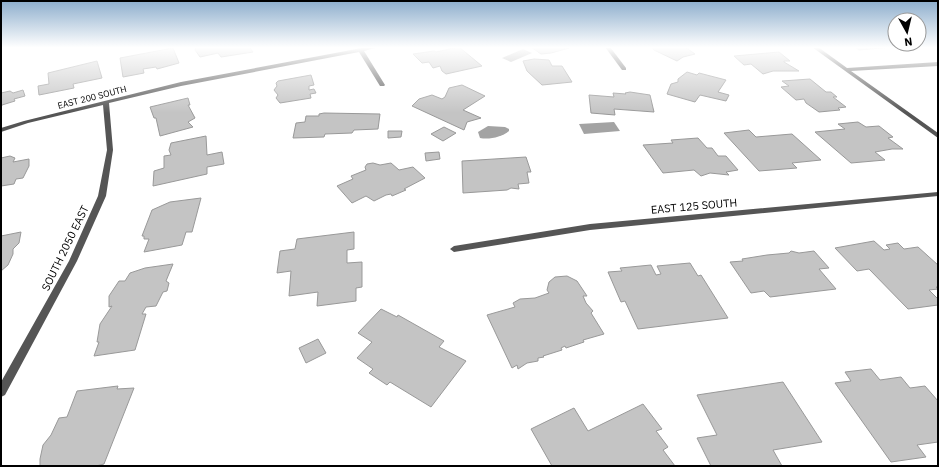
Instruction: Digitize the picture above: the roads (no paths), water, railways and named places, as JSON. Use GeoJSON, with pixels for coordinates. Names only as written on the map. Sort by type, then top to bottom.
{"type":"FeatureCollection","features":[{"type":"Feature","properties":{"kind":"street","name":"EAST 200 SOUTH"},"geometry":{"type":"LineString","coordinates":[[1,130],[26,122],[181,84],[262,69]]}},
{"type":"Feature","properties":{"kind":"street"},"geometry":{"type":"LineString","coordinates":[[372,69],[382,85]]}},
{"type":"Feature","properties":{"kind":"street"},"geometry":{"type":"LineString","coordinates":[[847,70],[865,69]]}},
{"type":"Feature","properties":{"kind":"street"},"geometry":{"type":"LineString","coordinates":[[847,70],[938,136]]}},
{"type":"Feature","properties":{"kind":"street","name":"SOUTH 2050 EAST"},"geometry":{"type":"LineString","coordinates":[[1,392],[73,261],[102,196],[110,150],[106,102]]}},
{"type":"Feature","properties":{"kind":"street","name":"EAST 125 SOUTH"},"geometry":{"type":"LineString","coordinates":[[454,249],[590,227],[938,194]]}}]}
